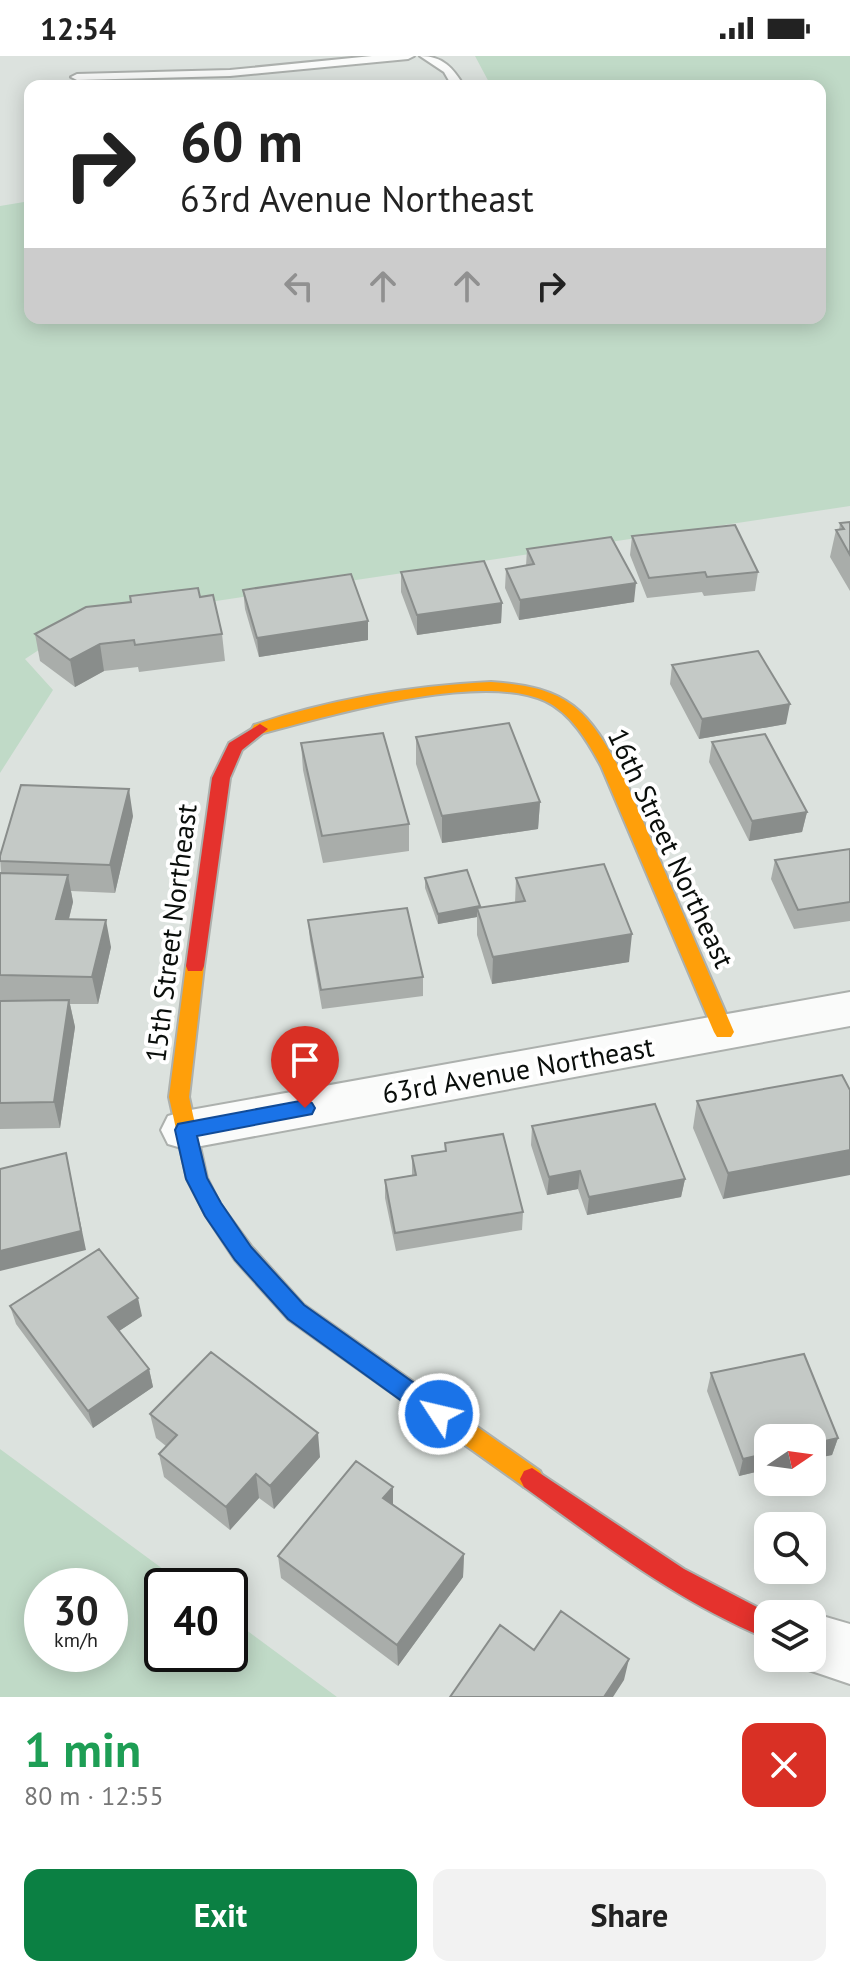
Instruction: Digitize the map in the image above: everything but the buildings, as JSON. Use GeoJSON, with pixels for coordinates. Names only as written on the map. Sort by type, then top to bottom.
{"type":"FeatureCollection","features":[{"type":"Feature","properties":{"kind":"street","name":"15th Street Northeast"},"geometry":{"type":"LineString","coordinates":[[553,698],[525,687],[496,685],[302,712],[267,724],[235,746],[223,766],[216,799],[179,1097],[185,1130],[197,1179],[213,1210],[243,1253],[296,1312],[664,1573],[754,1620]]}},
{"type":"Feature","properties":{"kind":"street","name":"16th Street Northeast"},"geometry":{"type":"LineString","coordinates":[[553,698],[568,708],[594,739],[724,1032]]}},
{"type":"Feature","properties":{"kind":"street","name":"63rd Avenue Northeast"},"geometry":{"type":"LineString","coordinates":[[185,1130],[850,1009]]}},
{"type":"Feature","properties":{"kind":"street"},"geometry":{"type":"LineString","coordinates":[[826,1647],[850,1654]]}},
{"type":"Feature","properties":{"kind":"lane"},"geometry":{"type":"LineString","coordinates":[[77,77],[230,73],[408,56]]}},
{"type":"Feature","properties":{"kind":"lane"},"geometry":{"type":"LineString","coordinates":[[426,56],[448,70],[454,80]]}},
{"type":"Feature","properties":{"kind":"green space"},"geometry":{"type":"Polygon","coordinates":[[[475,56],[850,56],[850,506],[83,621],[25,659],[53,690],[0,773],[0,206],[24,202],[24,324],[826,324],[826,80],[488,80],[475,56]]]}},
{"type":"Feature","properties":{"kind":"green space"},"geometry":{"type":"Polygon","coordinates":[[[0,1449],[162,1568],[144,1568],[144,1672],[248,1672],[248,1631],[337,1697],[0,1697],[0,1449]]]}},
{"type":"Feature","properties":{"kind":"traffic: slow"},"geometry":{"type":"LineString","coordinates":[[260,729],[322,710],[450,689],[491,687],[525,690],[550,697],[561,704],[580,721],[615,777],[724,1032]]}},
{"type":"Feature","properties":{"kind":"traffic: slow"},"geometry":{"type":"LineString","coordinates":[[195,966],[179,1097],[197,1179],[213,1210],[243,1253],[296,1312],[532,1479]]}},
{"type":"Feature","properties":{"kind":"traffic: jam"},"geometry":{"type":"LineString","coordinates":[[195,966],[221,778],[235,747],[260,729]]}},
{"type":"Feature","properties":{"kind":"traffic: jam"},"geometry":{"type":"LineString","coordinates":[[532,1479],[675,1578],[754,1620]]}},
{"type":"Feature","properties":{"kind":"route"},"geometry":{"type":"LineString","coordinates":[[305,1108],[185,1130],[197,1179],[213,1210],[243,1253],[296,1312],[439,1414]]}}]}
